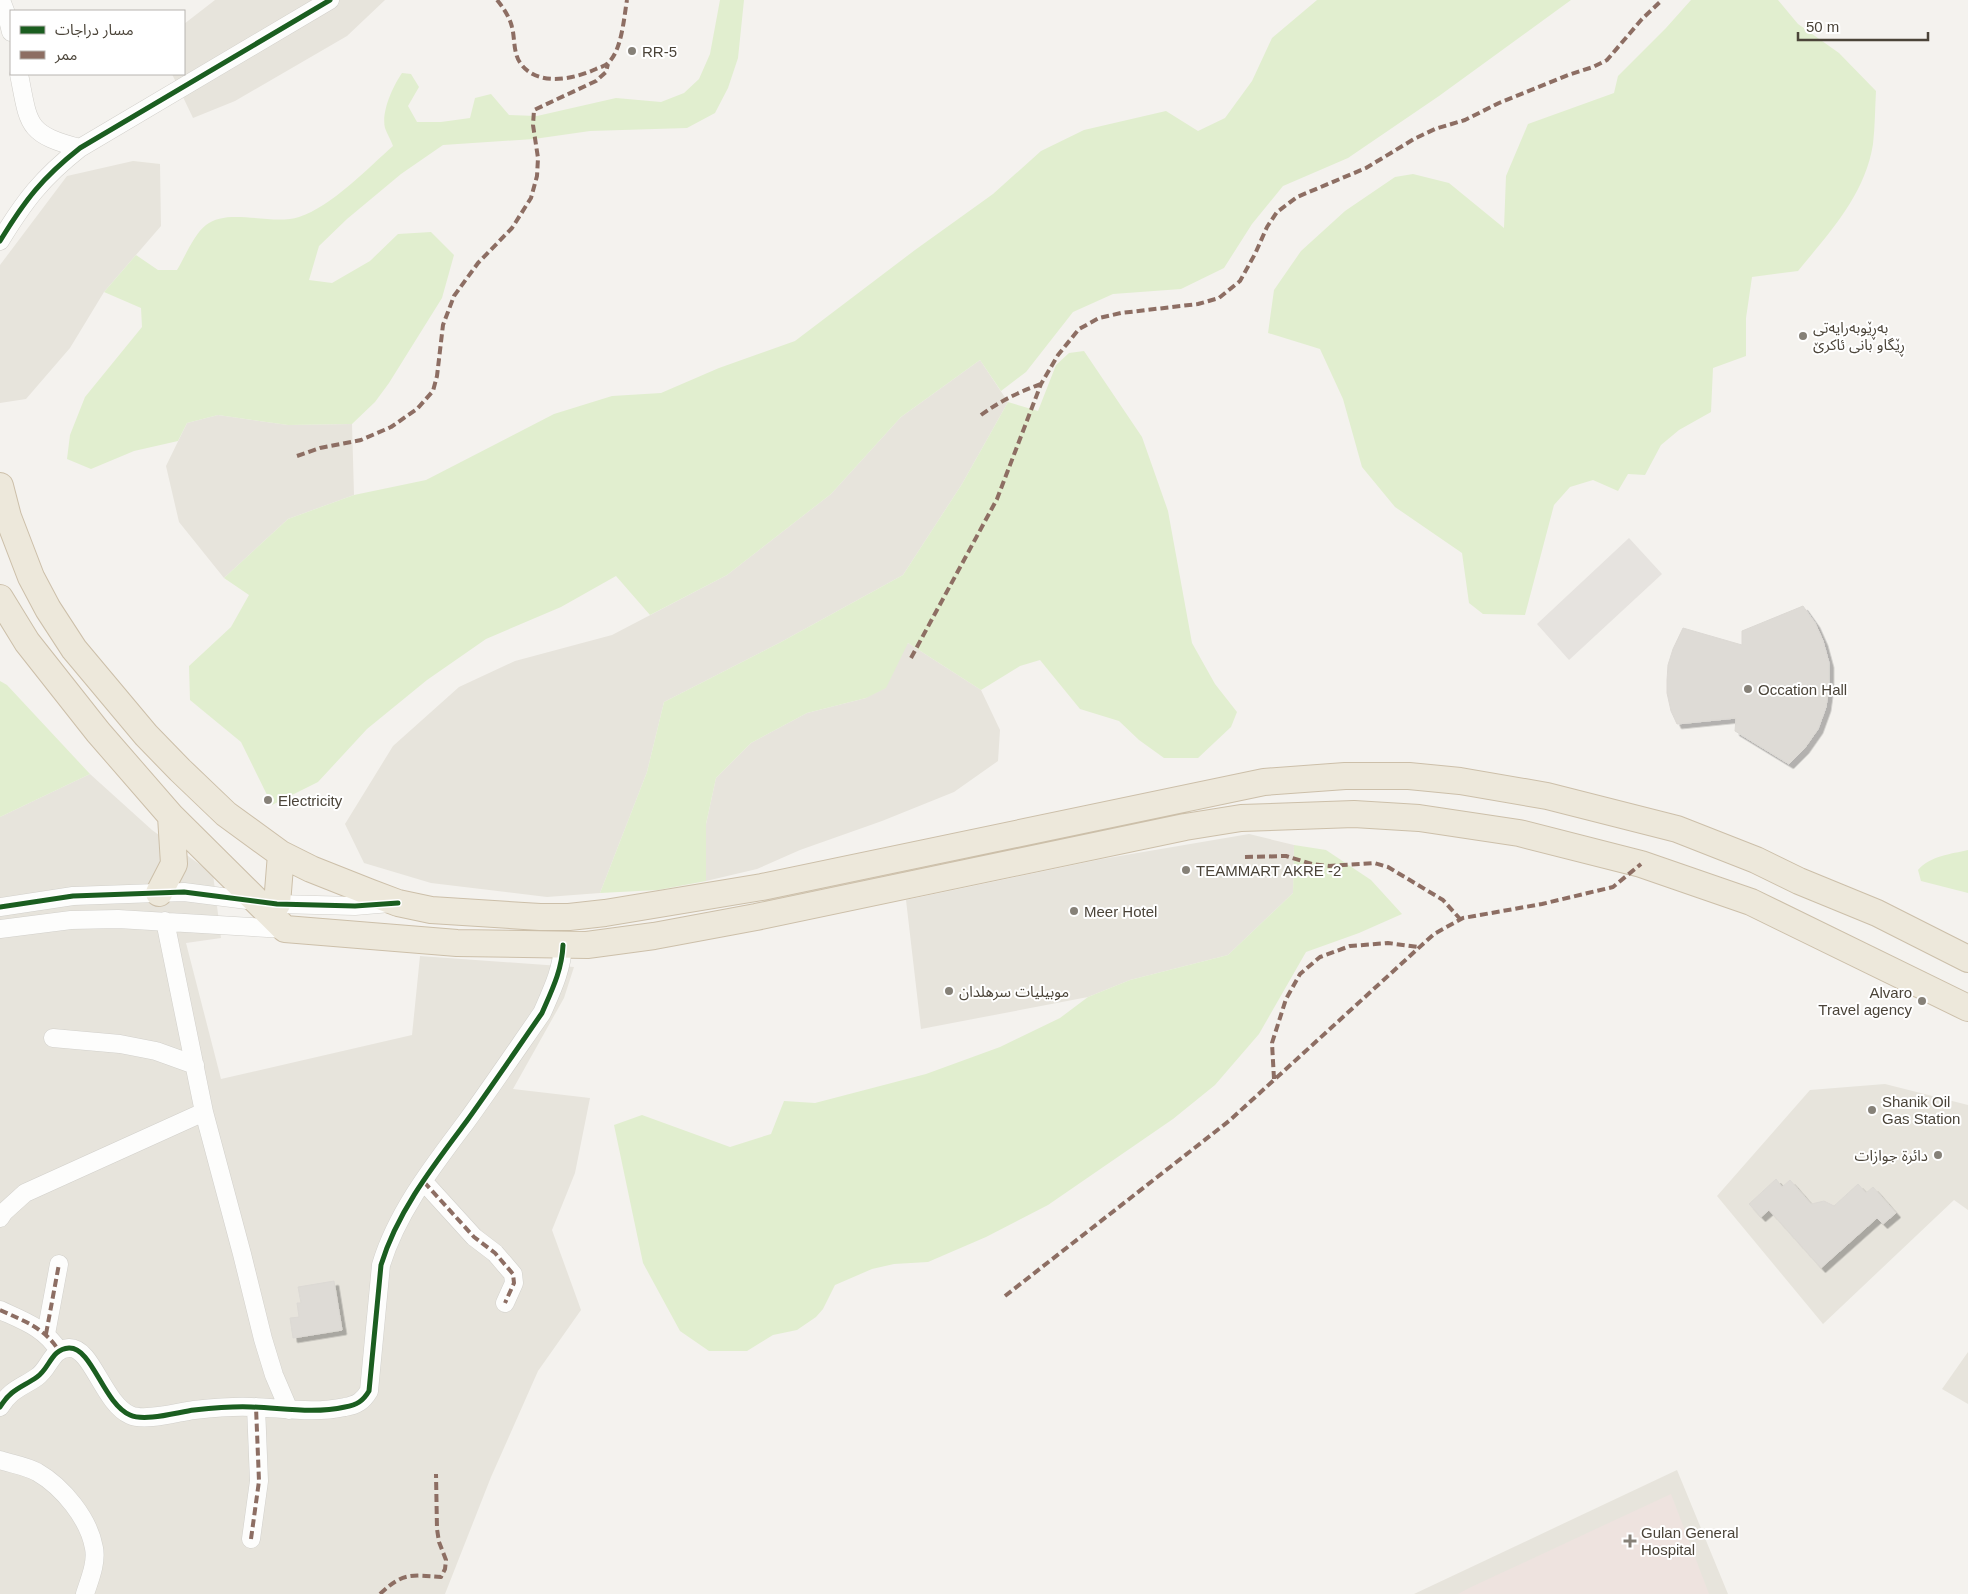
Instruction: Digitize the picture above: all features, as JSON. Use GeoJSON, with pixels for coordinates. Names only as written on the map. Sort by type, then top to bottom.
{"type":"FeatureCollection","features":[{"type":"Feature","properties":{"kind":"highway"},"geometry":{"type":"LineString","coordinates":[[0,486],[8,517],[31,577],[48,609],[74,649],[146,735],[226,814],[281,854],[311,869],[398,903],[431,910],[480,915],[549,917],[605,913],[762,887],[1264,782],[1345,776],[1409,776],[1460,780],[1547,796],[1677,829],[1756,860],[1800,881],[1877,913],[1968,959]]}},
{"type":"Feature","properties":{"kind":"highway"},"geometry":{"type":"LineString","coordinates":[[1,602],[44,665],[98,732],[171,816],[268,903],[285,929],[457,944],[587,945],[654,936],[756,917],[1185,827],[1241,818],[1354,814],[1420,818],[1519,833],[1642,864],[1751,902],[1968,1008]]}},
{"type":"Feature","properties":{"kind":"highway"},"geometry":{"type":"LineString","coordinates":[[159,893],[174,864],[171,816]]}},
{"type":"Feature","properties":{"kind":"highway"},"geometry":{"type":"LineString","coordinates":[[268,903],[281,854]]}},
{"type":"Feature","properties":{"kind":"street"},"geometry":{"type":"LineString","coordinates":[[1,0],[10,28]]}},
{"type":"Feature","properties":{"kind":"street"},"geometry":{"type":"LineString","coordinates":[[0,241],[18,211],[35,188],[55,168],[80,148],[330,0]]}},
{"type":"Feature","properties":{"kind":"street"},"geometry":{"type":"LineString","coordinates":[[19,75],[26,110],[35,128],[48,138],[80,148]]}},
{"type":"Feature","properties":{"kind":"street"},"geometry":{"type":"LineString","coordinates":[[0,907],[73,896],[184,892],[268,903],[355,906],[398,903]]}},
{"type":"Feature","properties":{"kind":"street"},"geometry":{"type":"LineString","coordinates":[[0,929],[72,920],[118,919],[285,929]]}},
{"type":"Feature","properties":{"kind":"street"},"geometry":{"type":"LineString","coordinates":[[165,921],[204,1112],[263,1339],[274,1375],[289,1410]]}},
{"type":"Feature","properties":{"kind":"street"},"geometry":{"type":"LineString","coordinates":[[2,1400],[18,1386],[37,1377],[46,1370],[54,1354],[71,1348],[84,1354],[112,1401],[120,1410],[133,1416],[148,1417],[214,1407],[256,1407],[289,1410],[344,1408],[364,1400],[369,1391],[381,1265],[396,1225],[542,1013],[556,982],[562,961],[563,945]]}},
{"type":"Feature","properties":{"kind":"street"},"geometry":{"type":"LineString","coordinates":[[53,1038],[120,1044],[156,1052],[195,1065]]}},
{"type":"Feature","properties":{"kind":"street"},"geometry":{"type":"LineString","coordinates":[[0,1218],[25,1193],[204,1112]]}},
{"type":"Feature","properties":{"kind":"street"},"geometry":{"type":"LineString","coordinates":[[424,1182],[474,1237],[495,1253],[513,1274],[514,1283],[505,1303]]}},
{"type":"Feature","properties":{"kind":"street"},"geometry":{"type":"LineString","coordinates":[[46,1334],[59,1264]]}},
{"type":"Feature","properties":{"kind":"street"},"geometry":{"type":"LineString","coordinates":[[0,1310],[32,1324],[51,1338],[59,1351]]}},
{"type":"Feature","properties":{"kind":"street"},"geometry":{"type":"LineString","coordinates":[[251,1539],[260,1480],[256,1407]]}},
{"type":"Feature","properties":{"kind":"street"},"geometry":{"type":"LineString","coordinates":[[0,1460],[36,1472],[49,1480],[67,1497],[87,1527],[95,1550],[92,1570],[85,1594]]}},
{"type":"Feature","properties":{"kind":"shaded area"},"geometry":{"type":"Polygon","coordinates":[[[215,0],[385,0],[347,36],[235,101],[193,118],[172,75],[185,75],[185,23],[215,0]]]}},
{"type":"Feature","properties":{"kind":"shaded area"},"geometry":{"type":"Polygon","coordinates":[[[133,161],[160,164],[161,226],[104,292],[70,348],[26,399],[0,403],[0,265],[67,176],[133,161]]]}},
{"type":"Feature","properties":{"kind":"shaded area"},"geometry":{"type":"Polygon","coordinates":[[[980,360],[1008,402],[962,484],[903,575],[781,642],[664,702],[647,772],[600,893],[547,897],[431,883],[364,863],[345,824],[393,746],[459,687],[515,661],[612,635],[727,575],[831,494],[901,417],[980,360]]]}},
{"type":"Feature","properties":{"kind":"shaded area"},"geometry":{"type":"Polygon","coordinates":[[[218,415],[288,425],[352,424],[354,495],[288,519],[224,578],[179,522],[166,466],[187,423],[218,415]]]}},
{"type":"Feature","properties":{"kind":"shaded area"},"geometry":{"type":"Polygon","coordinates":[[[1629,538],[1662,574],[1569,660],[1537,624],[1629,538]]]}},
{"type":"Feature","properties":{"kind":"shaded area"},"geometry":{"type":"Polygon","coordinates":[[[908,643],[981,690],[1000,730],[998,761],[954,792],[882,821],[800,850],[757,869],[706,881],[706,824],[716,778],[751,743],[807,713],[866,698],[908,643]]]}},
{"type":"Feature","properties":{"kind":"shaded area"},"geometry":{"type":"Polygon","coordinates":[[[90,774],[152,830],[213,874],[221,938],[186,943],[221,1079],[412,1035],[420,956],[574,967],[564,998],[513,1089],[590,1098],[575,1173],[552,1230],[581,1310],[538,1371],[491,1477],[445,1594],[0,1594],[0,817],[90,774]]]}},
{"type":"Feature","properties":{"kind":"shaded area"},"geometry":{"type":"Polygon","coordinates":[[[1249,834],[1294,845],[1293,893],[1228,955],[1130,980],[1088,997],[921,1029],[906,900],[1102,859],[1249,834]]]}},
{"type":"Feature","properties":{"kind":"shaded area"},"geometry":{"type":"Polygon","coordinates":[[[1885,1084],[1968,1105],[1968,1210],[1954,1200],[1823,1324],[1717,1196],[1810,1090],[1885,1084]]]}},
{"type":"Feature","properties":{"kind":"shaded area"},"geometry":{"type":"Polygon","coordinates":[[[1968,1352],[1968,1404],[1942,1389],[1968,1352]]]}},
{"type":"Feature","properties":{"kind":"shaded area","name":"Gulan General Hospital"},"geometry":{"type":"Polygon","coordinates":[[[1677,1470],[1728,1594],[1414,1594],[1677,1470]]]}},
{"type":"Feature","properties":{"kind":"shaded area","name":"Gulan General Hospital"},"geometry":{"type":"Polygon","coordinates":[[[1671,1494],[1709,1594],[1458,1594],[1469,1588],[1671,1494]]]}},
{"type":"Feature","properties":{"kind":"green space"},"geometry":{"type":"Polygon","coordinates":[[[720,0],[744,0],[738,58],[728,88],[715,113],[687,128],[590,131],[534,139],[443,145],[401,174],[347,219],[319,246],[309,280],[332,283],[370,261],[398,234],[431,232],[454,255],[442,298],[389,383],[375,402],[352,424],[288,425],[218,415],[187,423],[178,441],[134,451],[91,469],[67,459],[70,435],[85,397],[142,327],[141,308],[104,292],[136,255],[158,270],[177,270],[198,234],[206,225],[215,220],[226,217],[288,219],[299,217],[324,205],[349,186],[393,146],[384,122],[386,107],[402,73],[411,74],[419,87],[408,106],[417,122],[441,122],[470,118],[475,98],[491,94],[509,115],[537,116],[616,98],[661,102],[684,93],[699,79],[710,54],[720,0]]]}},
{"type":"Feature","properties":{"kind":"green space"},"geometry":{"type":"Polygon","coordinates":[[[1317,0],[1571,0],[1439,96],[1348,158],[1283,186],[1252,224],[1224,268],[1181,289],[1113,294],[1073,312],[1026,372],[1001,391],[980,360],[901,417],[831,494],[727,575],[650,615],[616,576],[561,607],[486,639],[427,680],[367,729],[318,782],[272,805],[241,742],[190,700],[189,666],[231,627],[249,595],[224,578],[288,519],[354,495],[426,480],[554,414],[612,396],[661,393],[719,368],[795,341],[915,250],[993,194],[1041,151],[1084,130],[1166,111],[1198,131],[1225,118],[1252,81],[1272,38],[1317,0]]]}},
{"type":"Feature","properties":{"kind":"green space"},"geometry":{"type":"Polygon","coordinates":[[[1691,0],[1778,0],[1798,24],[1839,53],[1876,91],[1874,138],[1869,163],[1854,197],[1833,228],[1798,271],[1752,277],[1746,318],[1746,356],[1713,368],[1711,412],[1679,430],[1661,445],[1645,475],[1628,474],[1618,491],[1593,480],[1570,487],[1554,505],[1525,615],[1483,614],[1469,603],[1462,553],[1395,507],[1362,467],[1343,399],[1320,349],[1268,333],[1274,290],[1301,251],[1345,211],[1395,177],[1413,174],[1449,183],[1504,228],[1506,176],[1528,124],[1614,93],[1618,76],[1691,0]]]}},
{"type":"Feature","properties":{"kind":"green space"},"geometry":{"type":"Polygon","coordinates":[[[1084,351],[1142,437],[1168,511],[1192,643],[1215,684],[1237,712],[1231,727],[1198,758],[1164,758],[1139,740],[1119,721],[1080,709],[1040,660],[1020,666],[981,690],[908,643],[886,688],[866,698],[807,713],[751,743],[716,778],[706,824],[706,881],[658,890],[600,893],[647,772],[664,702],[781,642],[903,575],[962,484],[1008,402],[1038,411],[1056,365],[1069,353],[1084,351]]]}},
{"type":"Feature","properties":{"kind":"green space"},"geometry":{"type":"Polygon","coordinates":[[[0,681],[7,685],[90,774],[0,817],[0,681]]]}},
{"type":"Feature","properties":{"kind":"green space"},"geometry":{"type":"Polygon","coordinates":[[[1294,845],[1326,850],[1371,880],[1402,914],[1359,933],[1306,952],[1259,1034],[1215,1085],[1173,1119],[1048,1205],[986,1237],[928,1262],[894,1264],[872,1269],[835,1285],[823,1309],[816,1317],[797,1330],[773,1335],[747,1351],[709,1351],[680,1331],[643,1263],[614,1125],[642,1115],[730,1147],[771,1134],[784,1101],[815,1103],[926,1074],[1000,1047],[1060,1018],[1088,997],[1130,980],[1228,955],[1293,893],[1294,845]]]}},
{"type":"Feature","properties":{"kind":"green space"},"geometry":{"type":"Polygon","coordinates":[[[1968,850],[1968,893],[1921,881],[1918,870],[1923,865],[1941,856],[1968,850]]]}},
{"type":"Feature","properties":{"kind":"building","name":"Occation Hall"},"geometry":{"type":"Polygon","coordinates":[[[1803,606],[1815,623],[1823,641],[1829,663],[1829,685],[1826,707],[1818,729],[1804,749],[1789,764],[1735,731],[1736,718],[1677,724],[1671,711],[1667,693],[1667,680],[1668,665],[1683,628],[1742,645],[1742,631],[1803,606]]]}},
{"type":"Feature","properties":{"kind":"building"},"geometry":{"type":"Polygon","coordinates":[[[1776,1179],[1782,1187],[1790,1180],[1811,1204],[1824,1201],[1834,1206],[1858,1184],[1866,1193],[1873,1187],[1896,1213],[1883,1224],[1877,1218],[1821,1268],[1769,1210],[1761,1217],[1749,1204],[1776,1179]]]}},
{"type":"Feature","properties":{"kind":"building"},"geometry":{"type":"Polygon","coordinates":[[[334,1281],[342,1330],[293,1338],[290,1318],[299,1317],[297,1303],[301,1303],[298,1287],[334,1281]]]}},
{"type":"Feature","properties":{"kind":"marked path"},"geometry":{"type":"LineString","coordinates":[[497,0],[511,24],[515,51],[521,64],[537,76],[557,79],[587,73],[609,62],[620,41],[627,0]]}},
{"type":"Feature","properties":{"kind":"marked path"},"geometry":{"type":"LineString","coordinates":[[911,658],[997,499],[1041,384],[1058,355],[1079,329],[1099,318],[1121,313],[1198,304],[1219,298],[1240,281],[1267,227],[1277,212],[1297,197],[1366,168],[1414,139],[1435,129],[1465,120],[1499,103],[1607,60],[1642,19],[1662,0]]}},
{"type":"Feature","properties":{"kind":"marked path"},"geometry":{"type":"LineString","coordinates":[[297,456],[320,448],[361,440],[391,427],[417,409],[433,391],[437,376],[443,325],[454,296],[478,263],[512,228],[531,198],[537,176],[538,158],[533,125],[534,110],[596,81],[606,72],[608,64]]}},
{"type":"Feature","properties":{"kind":"marked path"},"geometry":{"type":"LineString","coordinates":[[981,415],[1010,397],[1041,384]]}},
{"type":"Feature","properties":{"kind":"marked path"},"geometry":{"type":"LineString","coordinates":[[1245,857],[1286,856],[1312,864],[1329,866],[1374,863],[1388,867],[1443,900],[1461,920]]}},
{"type":"Feature","properties":{"kind":"marked path"},"geometry":{"type":"LineString","coordinates":[[1005,1296],[1229,1121],[1434,934],[1463,918],[1542,904],[1613,887],[1641,864]]}},
{"type":"Feature","properties":{"kind":"marked path"},"geometry":{"type":"LineString","coordinates":[[1274,1079],[1272,1043],[1286,999],[1300,974],[1320,957],[1350,946],[1388,943],[1418,947]]}},
{"type":"Feature","properties":{"kind":"marked path"},"geometry":{"type":"LineString","coordinates":[[424,1182],[474,1237],[495,1253],[513,1274],[514,1283],[505,1303]]}},
{"type":"Feature","properties":{"kind":"marked path"},"geometry":{"type":"LineString","coordinates":[[46,1334],[59,1264]]}},
{"type":"Feature","properties":{"kind":"marked path"},"geometry":{"type":"LineString","coordinates":[[0,1310],[41,1331],[59,1351]]}},
{"type":"Feature","properties":{"kind":"marked path"},"geometry":{"type":"LineString","coordinates":[[251,1539],[259,1481],[256,1407]]}},
{"type":"Feature","properties":{"kind":"marked path"},"geometry":{"type":"LineString","coordinates":[[380,1594],[401,1578],[408,1576],[441,1577],[445,1569],[446,1560],[439,1542],[437,1529],[436,1474]]}},
{"type":"Feature","properties":{"kind":"cycle path"},"geometry":{"type":"LineString","coordinates":[[0,241],[35,190],[55,169],[80,148],[330,0]]}},
{"type":"Feature","properties":{"kind":"cycle path"},"geometry":{"type":"LineString","coordinates":[[0,907],[73,896],[184,892],[277,904],[355,906],[398,903]]}},
{"type":"Feature","properties":{"kind":"cycle path"},"geometry":{"type":"LineString","coordinates":[[0,1407],[12,1392],[37,1377],[54,1355],[63,1349],[69,1348],[77,1350],[84,1356],[112,1399],[121,1409],[136,1417],[153,1417],[194,1410],[230,1407],[322,1410],[349,1406],[362,1400],[369,1391],[381,1265],[396,1226],[417,1190],[542,1013],[559,971],[563,945]]}},
{"type":"Feature","properties":{"kind":"place","name":"RR-5"},"geometry":{"type":"Point","coordinates":[632,51]}},
{"type":"Feature","properties":{"kind":"place","name":"بەڕێوبەرایەتی ڕێگاو بانی ئاکرێ"},"geometry":{"type":"Point","coordinates":[1803,336]}},
{"type":"Feature","properties":{"kind":"place","name":"Occation Hall"},"geometry":{"type":"Point","coordinates":[1748,689]}},
{"type":"Feature","properties":{"kind":"place","name":"Electricity"},"geometry":{"type":"Point","coordinates":[268,800]}},
{"type":"Feature","properties":{"kind":"place","name":"TEAMMART AKRE -2"},"geometry":{"type":"Point","coordinates":[1186,870]}},
{"type":"Feature","properties":{"kind":"place","name":"Meer Hotel"},"geometry":{"type":"Point","coordinates":[1074,911]}},
{"type":"Feature","properties":{"kind":"place","name":"موبيليات سرهلدان"},"geometry":{"type":"Point","coordinates":[949,991]}},
{"type":"Feature","properties":{"kind":"place","name":"Alvaro Travel agency"},"geometry":{"type":"Point","coordinates":[1922,1001]}},
{"type":"Feature","properties":{"kind":"place","name":"Shanik Oil Gas Station"},"geometry":{"type":"Point","coordinates":[1872,1110]}},
{"type":"Feature","properties":{"kind":"place","name":"دائرة جوازات"},"geometry":{"type":"Point","coordinates":[1938,1155]}},
{"type":"Feature","properties":{"kind":"place","name":"Gulan General Hospital"},"geometry":{"type":"Point","coordinates":[1630,1541]}}]}
